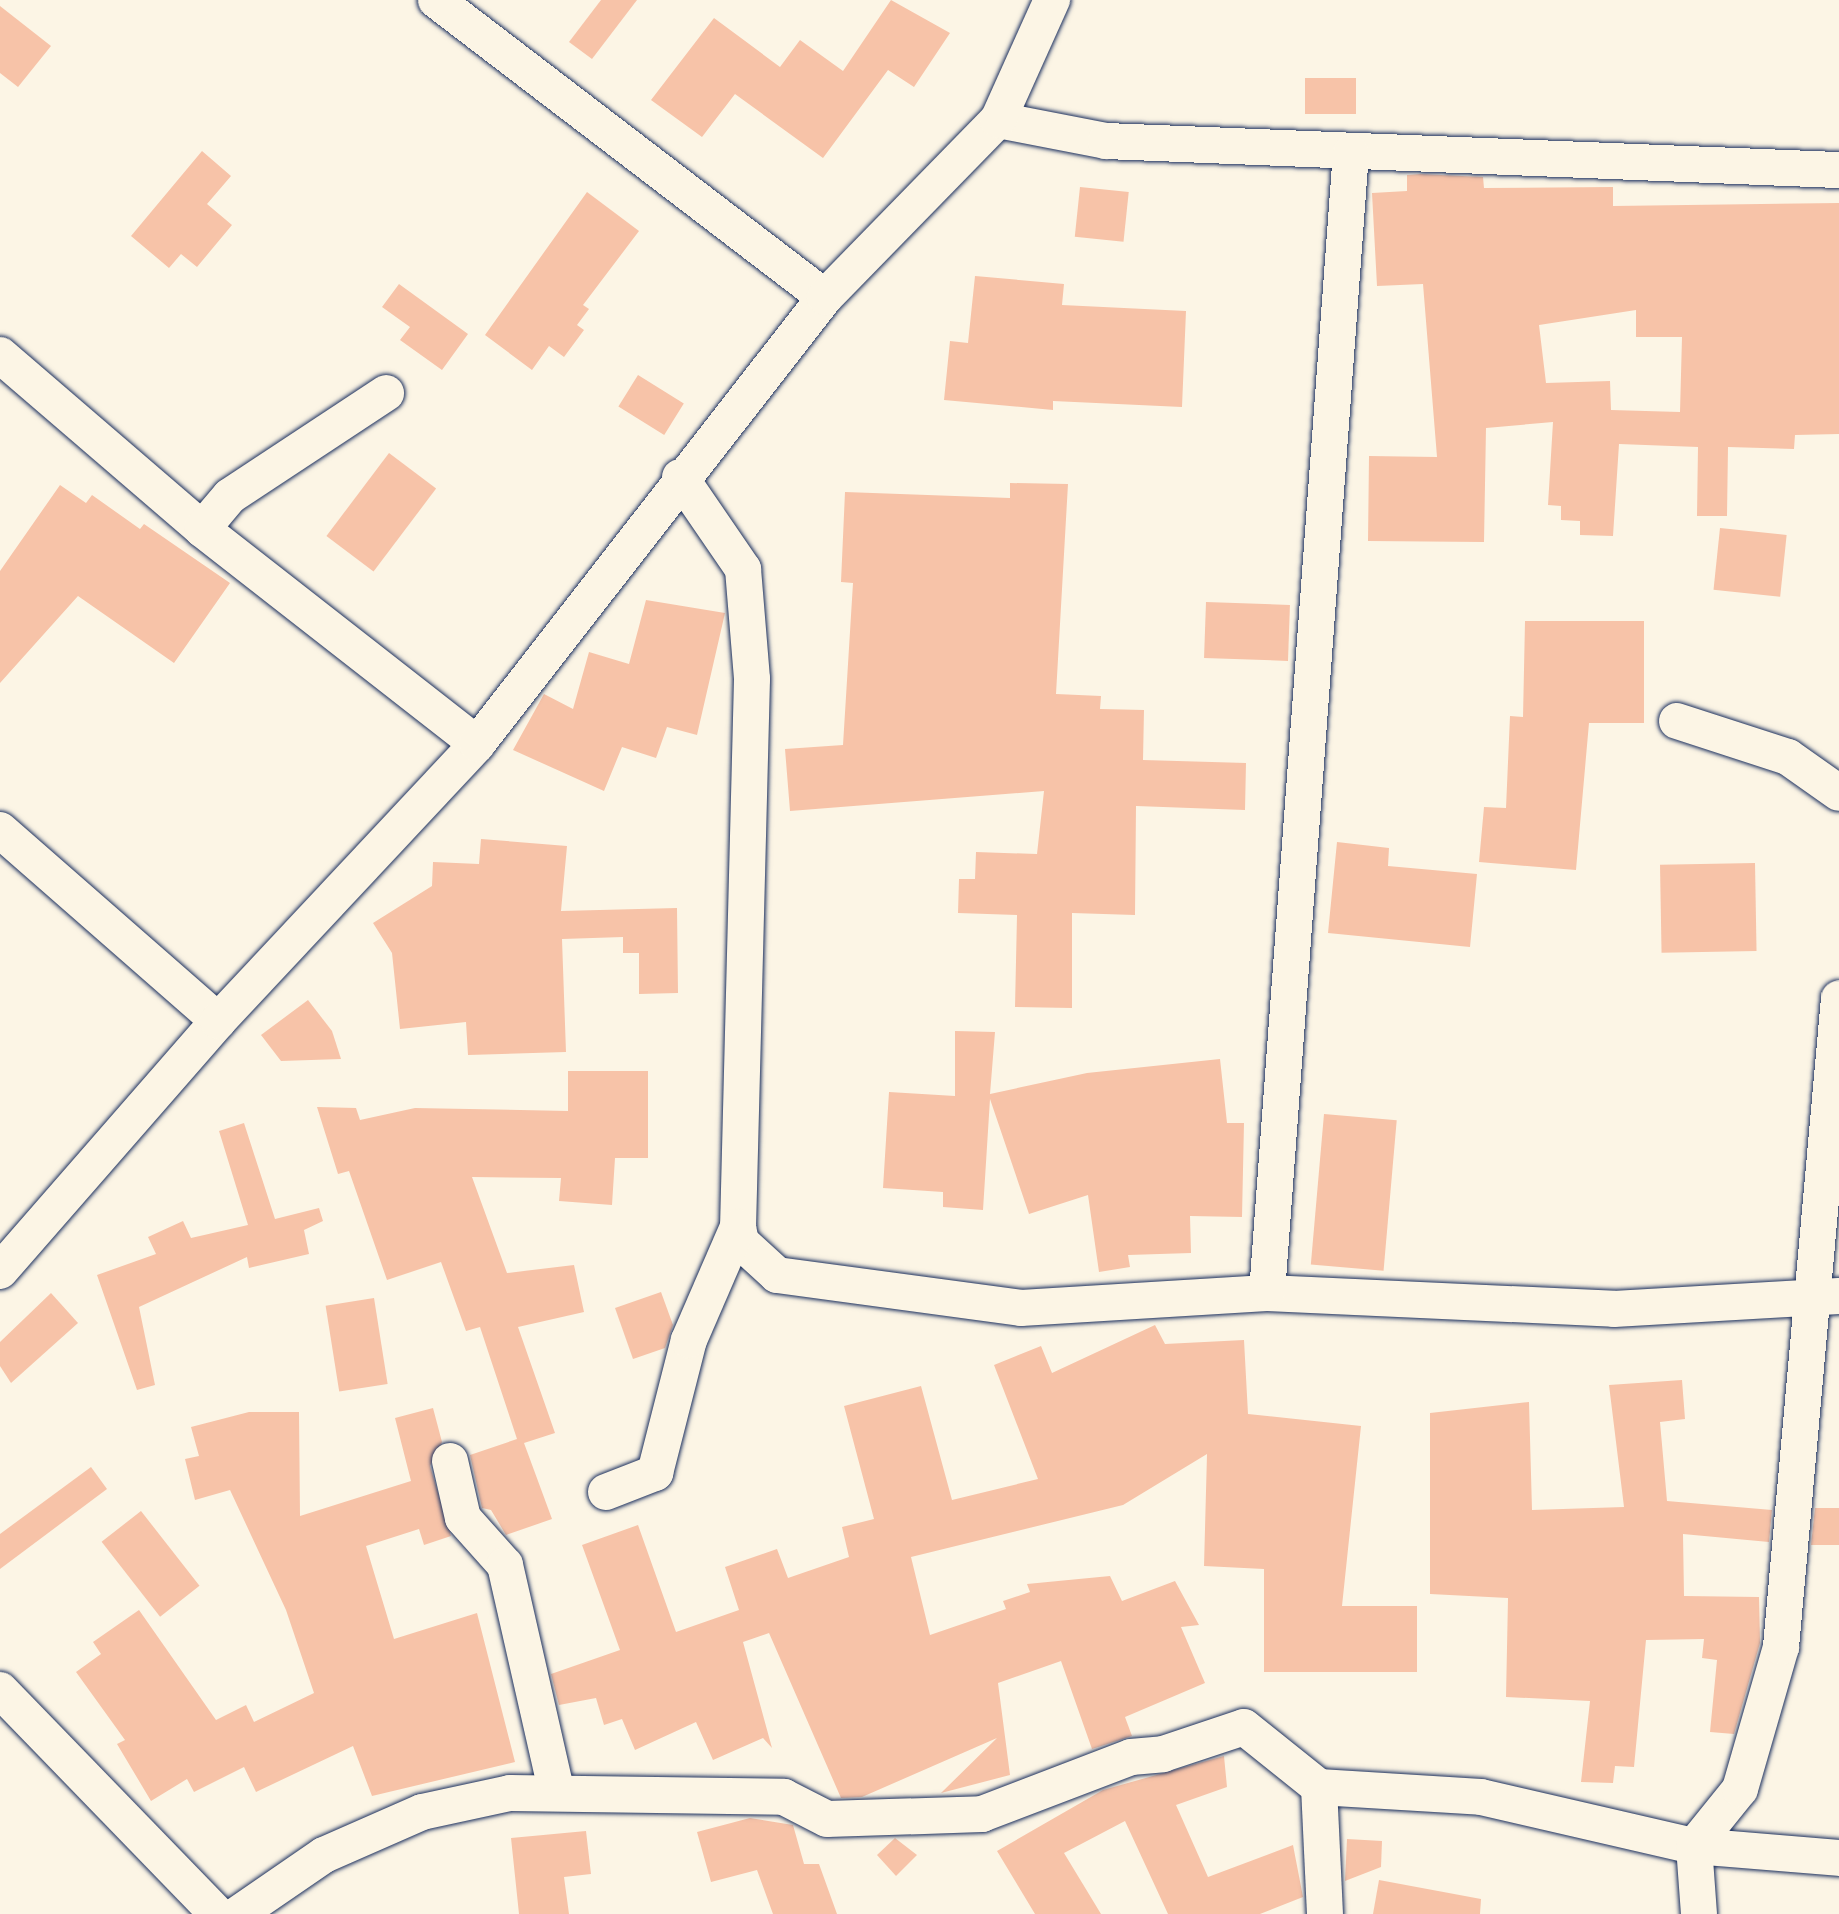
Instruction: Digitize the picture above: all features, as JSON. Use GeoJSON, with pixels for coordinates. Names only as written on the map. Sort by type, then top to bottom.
{"type":"FeatureCollection","features":[{"type":"Feature","properties":{"kind":"street"},"geometry":{"type":"LineString","coordinates":[[436,0],[825,297]]}},
{"type":"Feature","properties":{"kind":"street"},"geometry":{"type":"LineString","coordinates":[[0,1271],[218,1021],[477,744],[680,477],[825,297],[998,120],[1052,0]]}},
{"type":"Feature","properties":{"kind":"street"},"geometry":{"type":"LineString","coordinates":[[998,120],[1106,141],[1839,170]]}},
{"type":"Feature","properties":{"kind":"street"},"geometry":{"type":"LineString","coordinates":[[1267,1293],[1351,153]]}},
{"type":"Feature","properties":{"kind":"street"},"geometry":{"type":"LineString","coordinates":[[0,355],[202,529],[477,744]]}},
{"type":"Feature","properties":{"kind":"street"},"geometry":{"type":"LineString","coordinates":[[202,529],[230,496],[386,393]]}},
{"type":"Feature","properties":{"kind":"street"},"geometry":{"type":"LineString","coordinates":[[680,477],[743,569],[751,663],[738,1227],[741,1242],[777,1275],[1021,1308],[1267,1293],[1614,1309],[1825,1297]]}},
{"type":"Feature","properties":{"kind":"street"},"geometry":{"type":"LineString","coordinates":[[1677,721],[1788,757],[1839,793]]}},
{"type":"Feature","properties":{"kind":"street"},"geometry":{"type":"LineString","coordinates":[[0,830],[218,1021]]}},
{"type":"Feature","properties":{"kind":"street"},"geometry":{"type":"LineString","coordinates":[[1699,1914],[1694,1846],[1740,1789],[1781,1647],[1825,1297],[1839,999]]}},
{"type":"Feature","properties":{"kind":"street"},"geometry":{"type":"LineString","coordinates":[[606,1492],[655,1473],[689,1340],[738,1227]]}},
{"type":"Feature","properties":{"kind":"street"},"geometry":{"type":"LineString","coordinates":[[450,1461],[463,1518],[505,1565],[556,1790]]}},
{"type":"Feature","properties":{"kind":"street"},"geometry":{"type":"LineString","coordinates":[[0,1690],[217,1914]]}},
{"type":"Feature","properties":{"kind":"street"},"geometry":{"type":"LineString","coordinates":[[238,1914],[324,1855],[422,1812],[556,1790],[784,1797],[827,1819],[982,1814],[1131,1757],[1244,1727],[1319,1787],[1481,1797],[1694,1846],[1839,1858]]}},
{"type":"Feature","properties":{"kind":"street"},"geometry":{"type":"LineString","coordinates":[[1319,1787],[1325,1914]]}},
{"type":"Feature","properties":{"kind":"building"},"geometry":{"type":"Polygon","coordinates":[[[601,0],[637,0],[592,59],[569,42],[601,0]]]}},
{"type":"Feature","properties":{"kind":"building"},"geometry":{"type":"Polygon","coordinates":[[[891,0],[950,33],[914,87],[888,70],[823,158],[735,94],[702,137],[651,100],[714,18],[780,67],[800,40],[843,71],[891,0]]]}},
{"type":"Feature","properties":{"kind":"building"},"geometry":{"type":"Polygon","coordinates":[[[0,6],[51,46],[18,87],[0,73],[0,6]]]}},
{"type":"Feature","properties":{"kind":"building"},"geometry":{"type":"Polygon","coordinates":[[[1305,78],[1356,78],[1356,114],[1305,114],[1305,78]]]}},
{"type":"Feature","properties":{"kind":"building"},"geometry":{"type":"Polygon","coordinates":[[[202,151],[231,176],[207,204],[232,225],[197,267],[181,254],[169,268],[131,236],[202,151]]]}},
{"type":"Feature","properties":{"kind":"building"},"geometry":{"type":"Polygon","coordinates":[[[1407,175],[1483,177],[1484,188],[1613,187],[1613,206],[1839,203],[1839,434],[1795,435],[1794,449],[1728,447],[1727,516],[1697,516],[1698,447],[1619,444],[1613,536],[1580,535],[1580,521],[1561,520],[1561,506],[1548,505],[1553,422],[1486,428],[1484,542],[1368,541],[1369,456],[1437,457],[1423,284],[1377,286],[1372,193],[1407,191],[1407,175]],[[1636,310],[1539,325],[1546,383],[1610,381],[1611,410],[1680,412],[1682,337],[1636,337],[1636,310]]]}},
{"type":"Feature","properties":{"kind":"building"},"geometry":{"type":"Polygon","coordinates":[[[1080,187],[1129,192],[1124,242],[1075,237],[1080,187]]]}},
{"type":"Feature","properties":{"kind":"building"},"geometry":{"type":"Polygon","coordinates":[[[587,192],[639,231],[583,305],[589,309],[577,325],[584,330],[564,357],[549,346],[532,370],[485,335],[587,192]]]}},
{"type":"Feature","properties":{"kind":"building"},"geometry":{"type":"Polygon","coordinates":[[[975,276],[1064,284],[1062,305],[1186,311],[1182,407],[1053,401],[1053,410],[944,400],[950,341],[968,343],[975,276]]]}},
{"type":"Feature","properties":{"kind":"building"},"geometry":{"type":"Polygon","coordinates":[[[399,284],[468,334],[442,370],[400,340],[410,327],[382,307],[399,284]]]}},
{"type":"Feature","properties":{"kind":"building"},"geometry":{"type":"Polygon","coordinates":[[[638,375],[684,404],[664,435],[618,406],[638,375]]]}},
{"type":"Feature","properties":{"kind":"building"},"geometry":{"type":"Polygon","coordinates":[[[389,453],[436,489],[374,572],[326,536],[389,453]]]}},
{"type":"Feature","properties":{"kind":"building"},"geometry":{"type":"Polygon","coordinates":[[[1010,483],[1068,484],[1056,694],[1101,696],[1100,709],[1144,710],[1143,760],[1246,763],[1245,810],[1136,806],[1135,915],[1072,913],[1072,1008],[1015,1007],[1017,915],[958,913],[959,879],[975,879],[976,852],[1037,854],[1044,791],[790,811],[785,749],[843,745],[853,583],[841,582],[845,492],[1010,498],[1010,483]]]}},
{"type":"Feature","properties":{"kind":"building"},"geometry":{"type":"Polygon","coordinates":[[[60,485],[86,503],[92,495],[140,529],[144,524],[230,583],[174,663],[78,596],[0,683],[0,571],[60,485]]]}},
{"type":"Feature","properties":{"kind":"building"},"geometry":{"type":"Polygon","coordinates":[[[1720,528],[1787,535],[1780,597],[1714,590],[1720,528]]]}},
{"type":"Feature","properties":{"kind":"building"},"geometry":{"type":"Polygon","coordinates":[[[646,600],[725,613],[697,735],[667,727],[656,758],[622,747],[604,791],[513,750],[544,694],[573,709],[589,652],[629,664],[646,600]]]}},
{"type":"Feature","properties":{"kind":"building"},"geometry":{"type":"Polygon","coordinates":[[[1206,602],[1290,605],[1288,661],[1204,658],[1206,602]]]}},
{"type":"Feature","properties":{"kind":"building"},"geometry":{"type":"Polygon","coordinates":[[[1525,621],[1644,621],[1644,723],[1589,723],[1576,870],[1479,862],[1484,807],[1506,808],[1510,716],[1523,717],[1525,621]]]}},
{"type":"Feature","properties":{"kind":"building"},"geometry":{"type":"Polygon","coordinates":[[[481,839],[567,846],[561,911],[677,908],[678,993],[639,994],[639,953],[623,953],[623,937],[562,939],[566,1052],[468,1055],[466,1022],[400,1029],[392,953],[373,923],[432,886],[433,862],[479,864],[481,839]]]}},
{"type":"Feature","properties":{"kind":"building"},"geometry":{"type":"Polygon","coordinates":[[[1337,842],[1389,848],[1388,866],[1477,874],[1470,947],[1328,933],[1337,842]]]}},
{"type":"Feature","properties":{"kind":"building"},"geometry":{"type":"Polygon","coordinates":[[[1755,863],[1757,951],[1662,953],[1660,865],[1755,863]]]}},
{"type":"Feature","properties":{"kind":"building"},"geometry":{"type":"Polygon","coordinates":[[[308,1000],[332,1031],[341,1059],[281,1061],[261,1035],[308,1000]]]}},
{"type":"Feature","properties":{"kind":"building"},"geometry":{"type":"Polygon","coordinates":[[[955,1031],[995,1032],[990,1094],[1087,1073],[1220,1059],[1227,1123],[1244,1123],[1242,1217],[1190,1216],[1191,1253],[1128,1255],[1130,1267],[1099,1272],[1088,1195],[1029,1214],[990,1099],[983,1210],[943,1207],[943,1192],[883,1188],[889,1092],[955,1096],[955,1031]]]}},
{"type":"Feature","properties":{"kind":"building"},"geometry":{"type":"Polygon","coordinates":[[[568,1071],[648,1071],[648,1158],[615,1158],[612,1205],[559,1201],[561,1178],[472,1177],[507,1273],[574,1265],[584,1312],[518,1327],[555,1433],[524,1443],[552,1519],[506,1535],[491,1510],[482,1508],[470,1455],[517,1439],[480,1327],[466,1331],[441,1262],[387,1280],[349,1171],[338,1174],[317,1107],[356,1108],[360,1120],[415,1108],[568,1111],[568,1071]]]}},
{"type":"Feature","properties":{"kind":"building"},"geometry":{"type":"Polygon","coordinates":[[[1324,1114],[1397,1120],[1384,1271],[1311,1264],[1324,1114]]]}},
{"type":"Feature","properties":{"kind":"building"},"geometry":{"type":"Polygon","coordinates":[[[244,1123],[275,1219],[319,1208],[323,1221],[304,1230],[309,1254],[249,1268],[247,1257],[139,1307],[155,1385],[137,1390],[97,1275],[156,1254],[148,1237],[183,1221],[191,1238],[248,1225],[219,1131],[244,1123]]]}},
{"type":"Feature","properties":{"kind":"building"},"geometry":{"type":"Polygon","coordinates":[[[661,1292],[673,1325],[665,1348],[633,1359],[615,1308],[661,1292]]]}},
{"type":"Feature","properties":{"kind":"building"},"geometry":{"type":"Polygon","coordinates":[[[51,1293],[78,1323],[11,1383],[0,1366],[0,1342],[51,1293]]]}},
{"type":"Feature","properties":{"kind":"building"},"geometry":{"type":"Polygon","coordinates":[[[374,1298],[388,1384],[339,1392],[326,1306],[374,1298]]]}},
{"type":"Feature","properties":{"kind":"building"},"geometry":{"type":"Polygon","coordinates":[[[1155,1325],[1165,1344],[1244,1340],[1248,1414],[1361,1426],[1342,1606],[1417,1606],[1417,1672],[1264,1672],[1264,1569],[1204,1566],[1207,1454],[1123,1505],[911,1557],[930,1635],[1006,1609],[1003,1601],[1030,1592],[1027,1584],[1110,1576],[1122,1601],[1175,1581],[1199,1625],[1181,1627],[1205,1683],[1125,1717],[1132,1736],[1092,1749],[1061,1661],[998,1683],[1010,1775],[941,1793],[997,1738],[862,1797],[841,1798],[769,1633],[743,1642],[772,1748],[763,1738],[713,1760],[696,1722],[635,1750],[622,1719],[604,1725],[596,1698],[559,1705],[551,1674],[620,1650],[582,1545],[638,1525],[676,1632],[739,1610],[725,1567],[777,1549],[788,1578],[849,1557],[842,1527],[874,1519],[844,1406],[921,1386],[952,1500],[1038,1479],[994,1365],[1041,1346],[1052,1373],[1155,1325]]]}},
{"type":"Feature","properties":{"kind":"building"},"geometry":{"type":"Polygon","coordinates":[[[1682,1380],[1685,1419],[1660,1422],[1667,1501],[1772,1510],[1769,1542],[1683,1534],[1684,1596],[1759,1597],[1760,1643],[1734,1734],[1710,1732],[1717,1660],[1702,1658],[1704,1639],[1646,1640],[1634,1767],[1615,1766],[1613,1783],[1581,1782],[1590,1701],[1506,1697],[1508,1598],[1430,1594],[1430,1413],[1529,1402],[1532,1510],[1624,1507],[1609,1385],[1682,1380]]]}},
{"type":"Feature","properties":{"kind":"building"},"geometry":{"type":"Polygon","coordinates":[[[433,1408],[442,1442],[430,1466],[451,1536],[424,1545],[419,1529],[366,1546],[394,1639],[477,1613],[515,1762],[372,1796],[353,1746],[256,1792],[244,1767],[194,1792],[187,1779],[151,1801],[117,1744],[125,1740],[76,1672],[101,1654],[93,1642],[139,1610],[216,1720],[246,1705],[254,1722],[314,1693],[286,1610],[230,1490],[195,1500],[185,1459],[199,1456],[191,1427],[249,1412],[299,1412],[300,1516],[411,1481],[395,1418],[433,1408]]]}},
{"type":"Feature","properties":{"kind":"building"},"geometry":{"type":"Polygon","coordinates":[[[91,1467],[107,1489],[0,1569],[0,1534],[91,1467]]]}},
{"type":"Feature","properties":{"kind":"building"},"geometry":{"type":"Polygon","coordinates":[[[1815,1508],[1839,1508],[1839,1545],[1811,1545],[1815,1508]]]}},
{"type":"Feature","properties":{"kind":"building"},"geometry":{"type":"Polygon","coordinates":[[[141,1511],[199,1586],[160,1617],[102,1542],[141,1511]]]}},
{"type":"Feature","properties":{"kind":"building"},"geometry":{"type":"Polygon","coordinates":[[[1224,1756],[1227,1787],[1176,1805],[1208,1877],[1293,1845],[1303,1897],[1260,1914],[1168,1914],[1125,1821],[1064,1853],[1101,1914],[1035,1914],[997,1851],[1103,1790],[1224,1756]]]}},
{"type":"Feature","properties":{"kind":"building"},"geometry":{"type":"Polygon","coordinates":[[[750,1818],[793,1825],[804,1864],[819,1864],[837,1914],[773,1914],[757,1870],[711,1882],[697,1832],[750,1818]]]}},
{"type":"Feature","properties":{"kind":"building"},"geometry":{"type":"Polygon","coordinates":[[[586,1831],[591,1874],[564,1877],[569,1914],[519,1914],[511,1838],[586,1831]]]}},
{"type":"Feature","properties":{"kind":"building"},"geometry":{"type":"Polygon","coordinates":[[[895,1838],[917,1855],[896,1876],[877,1855],[895,1838]]]}},
{"type":"Feature","properties":{"kind":"building"},"geometry":{"type":"Polygon","coordinates":[[[1347,1839],[1382,1841],[1381,1867],[1345,1881],[1347,1839]]]}},
{"type":"Feature","properties":{"kind":"building"},"geometry":{"type":"Polygon","coordinates":[[[1379,1880],[1481,1899],[1480,1914],[1373,1914],[1379,1880]]]}}]}
